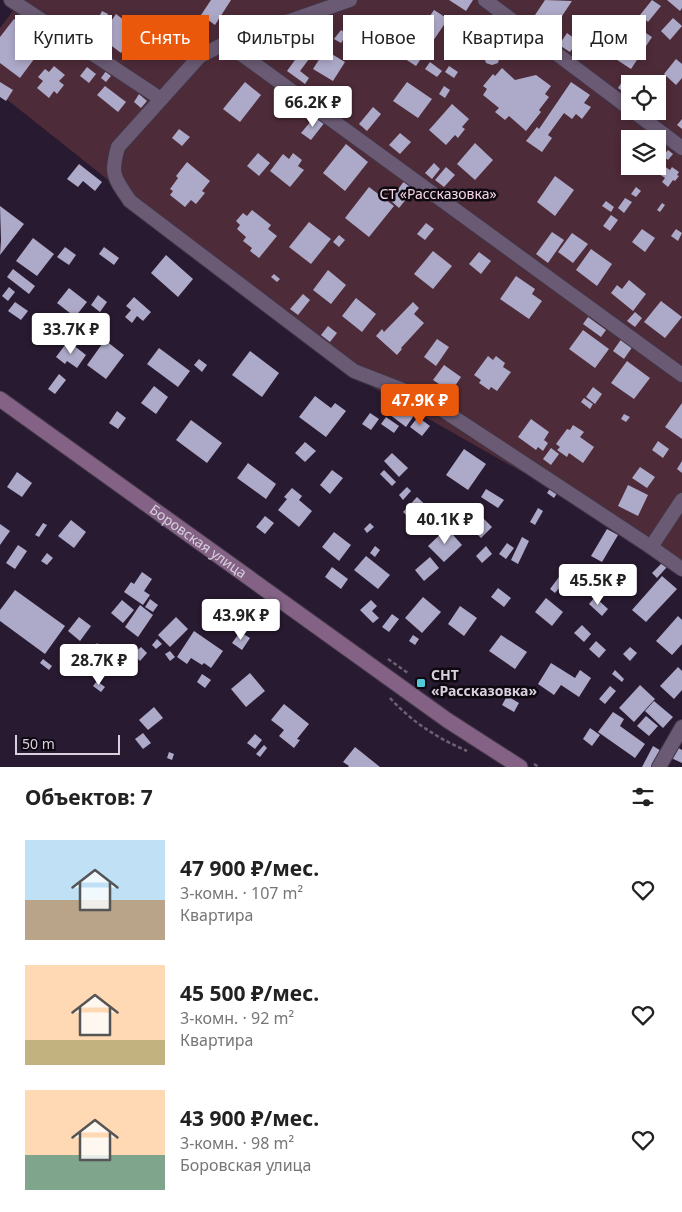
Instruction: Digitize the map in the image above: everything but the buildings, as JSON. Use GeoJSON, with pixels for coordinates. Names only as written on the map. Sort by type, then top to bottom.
{"type":"FeatureCollection","features":[{"type":"Feature","properties":{"kind":"street"},"geometry":{"type":"LineString","coordinates":[[11,0],[161,99]]}},
{"type":"Feature","properties":{"kind":"street"},"geometry":{"type":"LineString","coordinates":[[307,15],[350,0]]}},
{"type":"Feature","properties":{"kind":"street"},"geometry":{"type":"LineString","coordinates":[[485,0],[621,102]]}},
{"type":"Feature","properties":{"kind":"street"},"geometry":{"type":"LineString","coordinates":[[219,46],[200,56],[118,147],[113,166],[115,180],[130,200],[354,371],[426,399],[682,569]]}},
{"type":"Feature","properties":{"kind":"street"},"geometry":{"type":"LineString","coordinates":[[249,60],[682,375]]}},
{"type":"Feature","properties":{"kind":"street"},"geometry":{"type":"LineString","coordinates":[[644,120],[682,148]]}},
{"type":"Feature","properties":{"kind":"street","name":"Боровская улица"},"geometry":{"type":"LineString","coordinates":[[0,399],[440,715],[520,767]]}},
{"type":"Feature","properties":{"kind":"street"},"geometry":{"type":"LineString","coordinates":[[651,547],[682,500]]}},
{"type":"Feature","properties":{"kind":"street"},"geometry":{"type":"LineString","coordinates":[[660,767],[682,727]]}},
{"type":"Feature","properties":{"kind":"green space","name":"СТ «Рассказовка»"},"geometry":{"type":"Polygon","coordinates":[[[21,0],[682,0],[682,563],[360,380],[0,94],[0,28],[21,0]]]}},
{"type":"Feature","properties":{"kind":"place","name":"СНТ «Рассказовка»"},"geometry":{"type":"Point","coordinates":[421,683]}}]}
